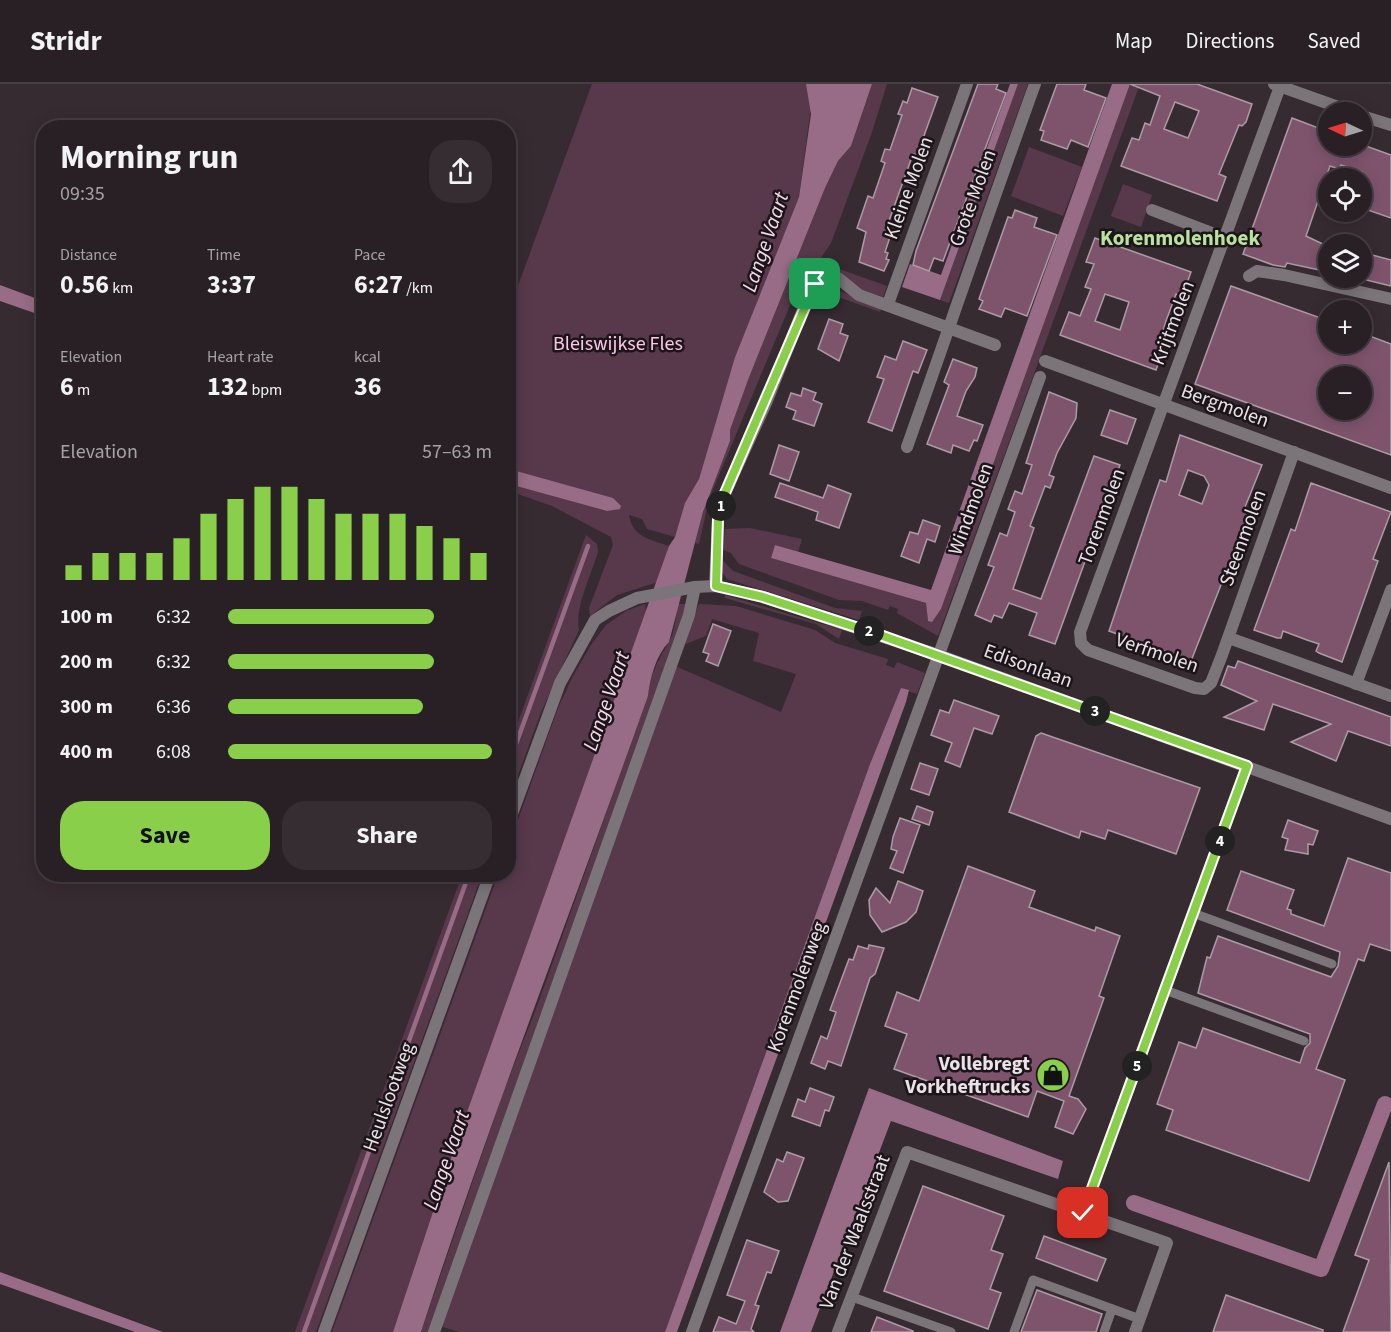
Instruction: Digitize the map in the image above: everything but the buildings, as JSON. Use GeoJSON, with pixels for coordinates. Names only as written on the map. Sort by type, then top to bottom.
{"type":"FeatureCollection","features":[{"type":"Feature","properties":{"kind":"street","name":"Kleine Molen"},"geometry":{"type":"LineString","coordinates":[[888,304],[967,84]]}},
{"type":"Feature","properties":{"kind":"street","name":"Grote Molen"},"geometry":{"type":"LineString","coordinates":[[907,447],[1035,84]]}},
{"type":"Feature","properties":{"kind":"street"},"geometry":{"type":"LineString","coordinates":[[1279,85],[1325,102]]}},
{"type":"Feature","properties":{"kind":"street","name":"Krijtmolen"},"geometry":{"type":"LineString","coordinates":[[1163,404],[1279,85]]}},
{"type":"Feature","properties":{"kind":"street"},"geometry":{"type":"LineString","coordinates":[[1372,119],[1391,125]]}},
{"type":"Feature","properties":{"kind":"street"},"geometry":{"type":"LineString","coordinates":[[1152,210],[1225,238]]}},
{"type":"Feature","properties":{"kind":"street"},"geometry":{"type":"LineString","coordinates":[[1249,276],[1257,271],[1284,274],[1391,299]]}},
{"type":"Feature","properties":{"kind":"street"},"geometry":{"type":"LineString","coordinates":[[516,803],[560,683],[577,648],[595,620],[637,598],[695,587],[716,586],[718,519],[725,493],[815,284],[820,279],[834,277],[860,295],[996,345]]}},
{"type":"Feature","properties":{"kind":"street","name":"Bergmolen"},"geometry":{"type":"LineString","coordinates":[[1045,362],[1391,488]]}},
{"type":"Feature","properties":{"kind":"street","name":"Windmolen"},"geometry":{"type":"LineString","coordinates":[[938,655],[1040,377]]}},
{"type":"Feature","properties":{"kind":"street","name":"Torenmolen"},"geometry":{"type":"LineString","coordinates":[[1081,643],[1080,632],[1163,404]]}},
{"type":"Feature","properties":{"kind":"street","name":"Steenmolen"},"geometry":{"type":"LineString","coordinates":[[1228,638],[1294,452]]}},
{"type":"Feature","properties":{"kind":"street","name":"Edisonlaan"},"geometry":{"type":"LineString","coordinates":[[716,586],[774,600],[938,655],[1391,819]]}},
{"type":"Feature","properties":{"kind":"street"},"geometry":{"type":"LineString","coordinates":[[434,1332],[689,615],[695,587]]}},
{"type":"Feature","properties":{"kind":"street"},"geometry":{"type":"LineString","coordinates":[[1356,684],[1391,590]]}},
{"type":"Feature","properties":{"kind":"street"},"geometry":{"type":"LineString","coordinates":[[1228,638],[1391,696]]}},
{"type":"Feature","properties":{"kind":"street","name":"Verfmolen"},"geometry":{"type":"LineString","coordinates":[[1081,643],[1088,650],[1195,688],[1204,689],[1211,682],[1228,638]]}},
{"type":"Feature","properties":{"kind":"street","name":"Korenmolenweg"},"geometry":{"type":"LineString","coordinates":[[692,1332],[938,655]]}},
{"type":"Feature","properties":{"kind":"street"},"geometry":{"type":"LineString","coordinates":[[1135,1332],[1167,1244],[1083,1213],[1247,766]]}},
{"type":"Feature","properties":{"kind":"street","name":"Heulslootweg"},"geometry":{"type":"LineString","coordinates":[[324,1332],[487,882]]}},
{"type":"Feature","properties":{"kind":"street","name":"Van der Waalsstraat"},"geometry":{"type":"LineString","coordinates":[[838,1332],[907,1152],[1083,1213]]}},
{"type":"Feature","properties":{"kind":"lane"},"geometry":{"type":"LineString","coordinates":[[1193,913],[1332,964]]}},
{"type":"Feature","properties":{"kind":"lane"},"geometry":{"type":"LineString","coordinates":[[1165,990],[1304,1041]]}},
{"type":"Feature","properties":{"kind":"lane"},"geometry":{"type":"LineString","coordinates":[[1014,1332],[1033,1280],[1140,1319]]}},
{"type":"Feature","properties":{"kind":"lane"},"geometry":{"type":"LineString","coordinates":[[852,1297],[951,1332]]}},
{"type":"Feature","properties":{"kind":"lane"},"geometry":{"type":"LineString","coordinates":[[1104,1332],[1112,1309]]}},
{"type":"Feature","properties":{"kind":"green space","name":"Bleiswijkse Fles"},"geometry":{"type":"Polygon","coordinates":[[[592,84],[820,84],[810,113],[799,197],[735,357],[699,479],[675,537],[647,529],[642,519],[629,515],[638,533],[669,546],[658,582],[617,595],[590,616],[589,608],[613,545],[611,537],[552,506],[516,493],[516,486],[607,511],[516,479],[516,291],[592,84]]]}},
{"type":"Feature","properties":{"kind":"green space"},"geometry":{"type":"Polygon","coordinates":[[[872,84],[887,84],[871,135],[831,243],[819,261],[801,279],[709,499],[699,544],[695,543],[703,512],[730,441],[730,430],[748,380],[825,188],[838,161],[851,146],[872,84]]]}},
{"type":"Feature","properties":{"kind":"green space"},"geometry":{"type":"Polygon","coordinates":[[[1018,84],[1028,84],[949,303],[940,300],[1018,84]]]}},
{"type":"Feature","properties":{"kind":"green space"},"geometry":{"type":"Polygon","coordinates":[[[1130,84],[1140,84],[938,636],[897,613],[898,609],[890,606],[888,610],[862,601],[839,600],[739,564],[731,553],[723,550],[725,529],[750,528],[802,539],[798,552],[775,545],[771,558],[926,603],[928,621],[932,621],[941,609],[1130,84]]]}},
{"type":"Feature","properties":{"kind":"green space"},"geometry":{"type":"Polygon","coordinates":[[[1029,147],[1082,167],[1063,216],[1011,196],[1029,147]]]}},
{"type":"Feature","properties":{"kind":"green space"},"geometry":{"type":"Polygon","coordinates":[[[1123,184],[1152,195],[1141,227],[1111,216],[1123,184]]]}},
{"type":"Feature","properties":{"kind":"green space"},"geometry":{"type":"Polygon","coordinates":[[[828,265],[887,286],[883,297],[861,289],[842,275],[817,275],[828,265]]]}},
{"type":"Feature","properties":{"kind":"green space"},"geometry":{"type":"Polygon","coordinates":[[[823,287],[831,287],[881,309],[880,312],[819,290],[823,287]]]}},
{"type":"Feature","properties":{"kind":"green space"},"geometry":{"type":"Polygon","coordinates":[[[586,535],[597,544],[598,552],[581,602],[579,630],[541,712],[516,781],[516,728],[586,535]]]}},
{"type":"Feature","properties":{"kind":"green space"},"geometry":{"type":"Polygon","coordinates":[[[721,559],[733,571],[835,608],[862,611],[859,620],[727,579],[722,572],[721,559]]]}},
{"type":"Feature","properties":{"kind":"green space"},"geometry":{"type":"Polygon","coordinates":[[[725,595],[842,630],[839,639],[816,624],[725,598],[725,595]]]}},
{"type":"Feature","properties":{"kind":"green space"},"geometry":{"type":"Polygon","coordinates":[[[645,604],[646,613],[393,1332],[332,1332],[495,882],[516,882],[516,825],[558,708],[591,645],[606,625],[626,611],[645,604]]]}},
{"type":"Feature","properties":{"kind":"green space"},"geometry":{"type":"Polygon","coordinates":[[[678,604],[689,604],[429,1332],[421,1332],[502,1096],[539,1001],[648,696],[653,674],[673,633],[678,604]]]}},
{"type":"Feature","properties":{"kind":"green space"},"geometry":{"type":"Polygon","coordinates":[[[699,604],[736,606],[815,630],[835,643],[888,659],[886,665],[894,668],[897,662],[925,673],[917,694],[901,689],[870,764],[665,1332],[459,1332],[440,1326],[675,666],[781,712],[796,674],[753,661],[759,633],[712,619],[706,636],[683,645],[699,604]]]}},
{"type":"Feature","properties":{"kind":"green space"},"geometry":{"type":"Polygon","coordinates":[[[459,882],[479,882],[316,1332],[295,1332],[459,882]]]}},
{"type":"Feature","properties":{"kind":"shaded area"},"geometry":{"type":"Polygon","coordinates":[[[806,84],[872,84],[851,146],[838,161],[825,188],[748,380],[730,430],[730,441],[703,512],[669,642],[654,667],[648,696],[503,1093],[421,1332],[393,1332],[455,1146],[669,546],[675,537],[685,503],[699,479],[735,357],[799,197],[811,114],[806,84]]]}},
{"type":"Feature","properties":{"kind":"shaded area"},"geometry":{"type":"Polygon","coordinates":[[[1010,84],[1018,84],[940,300],[902,287],[910,264],[941,275],[1010,84]]]}},
{"type":"Feature","properties":{"kind":"shaded area"},"geometry":{"type":"Polygon","coordinates":[[[1112,84],[1130,84],[941,609],[932,622],[928,621],[926,603],[771,558],[775,545],[931,590],[1112,84]]]}},
{"type":"Feature","properties":{"kind":"shaded area"},"geometry":{"type":"Polygon","coordinates":[[[0,285],[36,298],[36,314],[0,301],[0,285]]]}},
{"type":"Feature","properties":{"kind":"shaded area"},"geometry":{"type":"Polygon","coordinates":[[[516,471],[613,498],[621,506],[620,509],[607,511],[516,486],[516,471]]]}},
{"type":"Feature","properties":{"kind":"shaded area"},"geometry":{"type":"Polygon","coordinates":[[[901,688],[909,690],[906,702],[677,1332],[665,1332],[870,764],[901,688]]]}},
{"type":"Feature","properties":{"kind":"shaded area"},"geometry":{"type":"Polygon","coordinates":[[[869,1088],[1063,1161],[1058,1179],[891,1121],[811,1332],[780,1332],[869,1088]]]}},
{"type":"Feature","properties":{"kind":"shaded area"},"geometry":{"type":"Polygon","coordinates":[[[0,1272],[163,1332],[135,1332],[0,1284],[0,1272]]]}},
{"type":"Feature","properties":{"kind":"waterway"},"geometry":{"type":"LineString","coordinates":[[516,744],[588,546]]}},
{"type":"Feature","properties":{"kind":"waterway"},"geometry":{"type":"LineString","coordinates":[[304,1332],[466,882]]}},
{"type":"Feature","properties":{"kind":"waterway"},"geometry":{"type":"LineString","coordinates":[[1134,1203],[1321,1269],[1385,1104]]}},
{"type":"Feature","properties":{"kind":"place","name":"Vollebregt Vorkheftrucks"},"geometry":{"type":"Point","coordinates":[1053,1075]}},
{"type":"Feature","properties":{"kind":"district","name":"Korenmolenhoek"},"geometry":{"type":"Point","coordinates":[1180,238]}},
{"type":"Feature","properties":{"kind":"route"},"geometry":{"type":"LineString","coordinates":[[815,284],[766,403],[725,493],[718,519],[715,554],[716,586],[763,597],[880,635],[1247,766],[1083,1213]]}},
{"type":"Feature","properties":{"kind":"water label","name":"Lange Vaart"},"geometry":{"type":"Point","coordinates":[765,242]}},
{"type":"Feature","properties":{"kind":"water label","name":"Lange Vaart"},"geometry":{"type":"Point","coordinates":[606,701]}},
{"type":"Feature","properties":{"kind":"water label","name":"Lange Vaart"},"geometry":{"type":"Point","coordinates":[446,1160]}}]}
